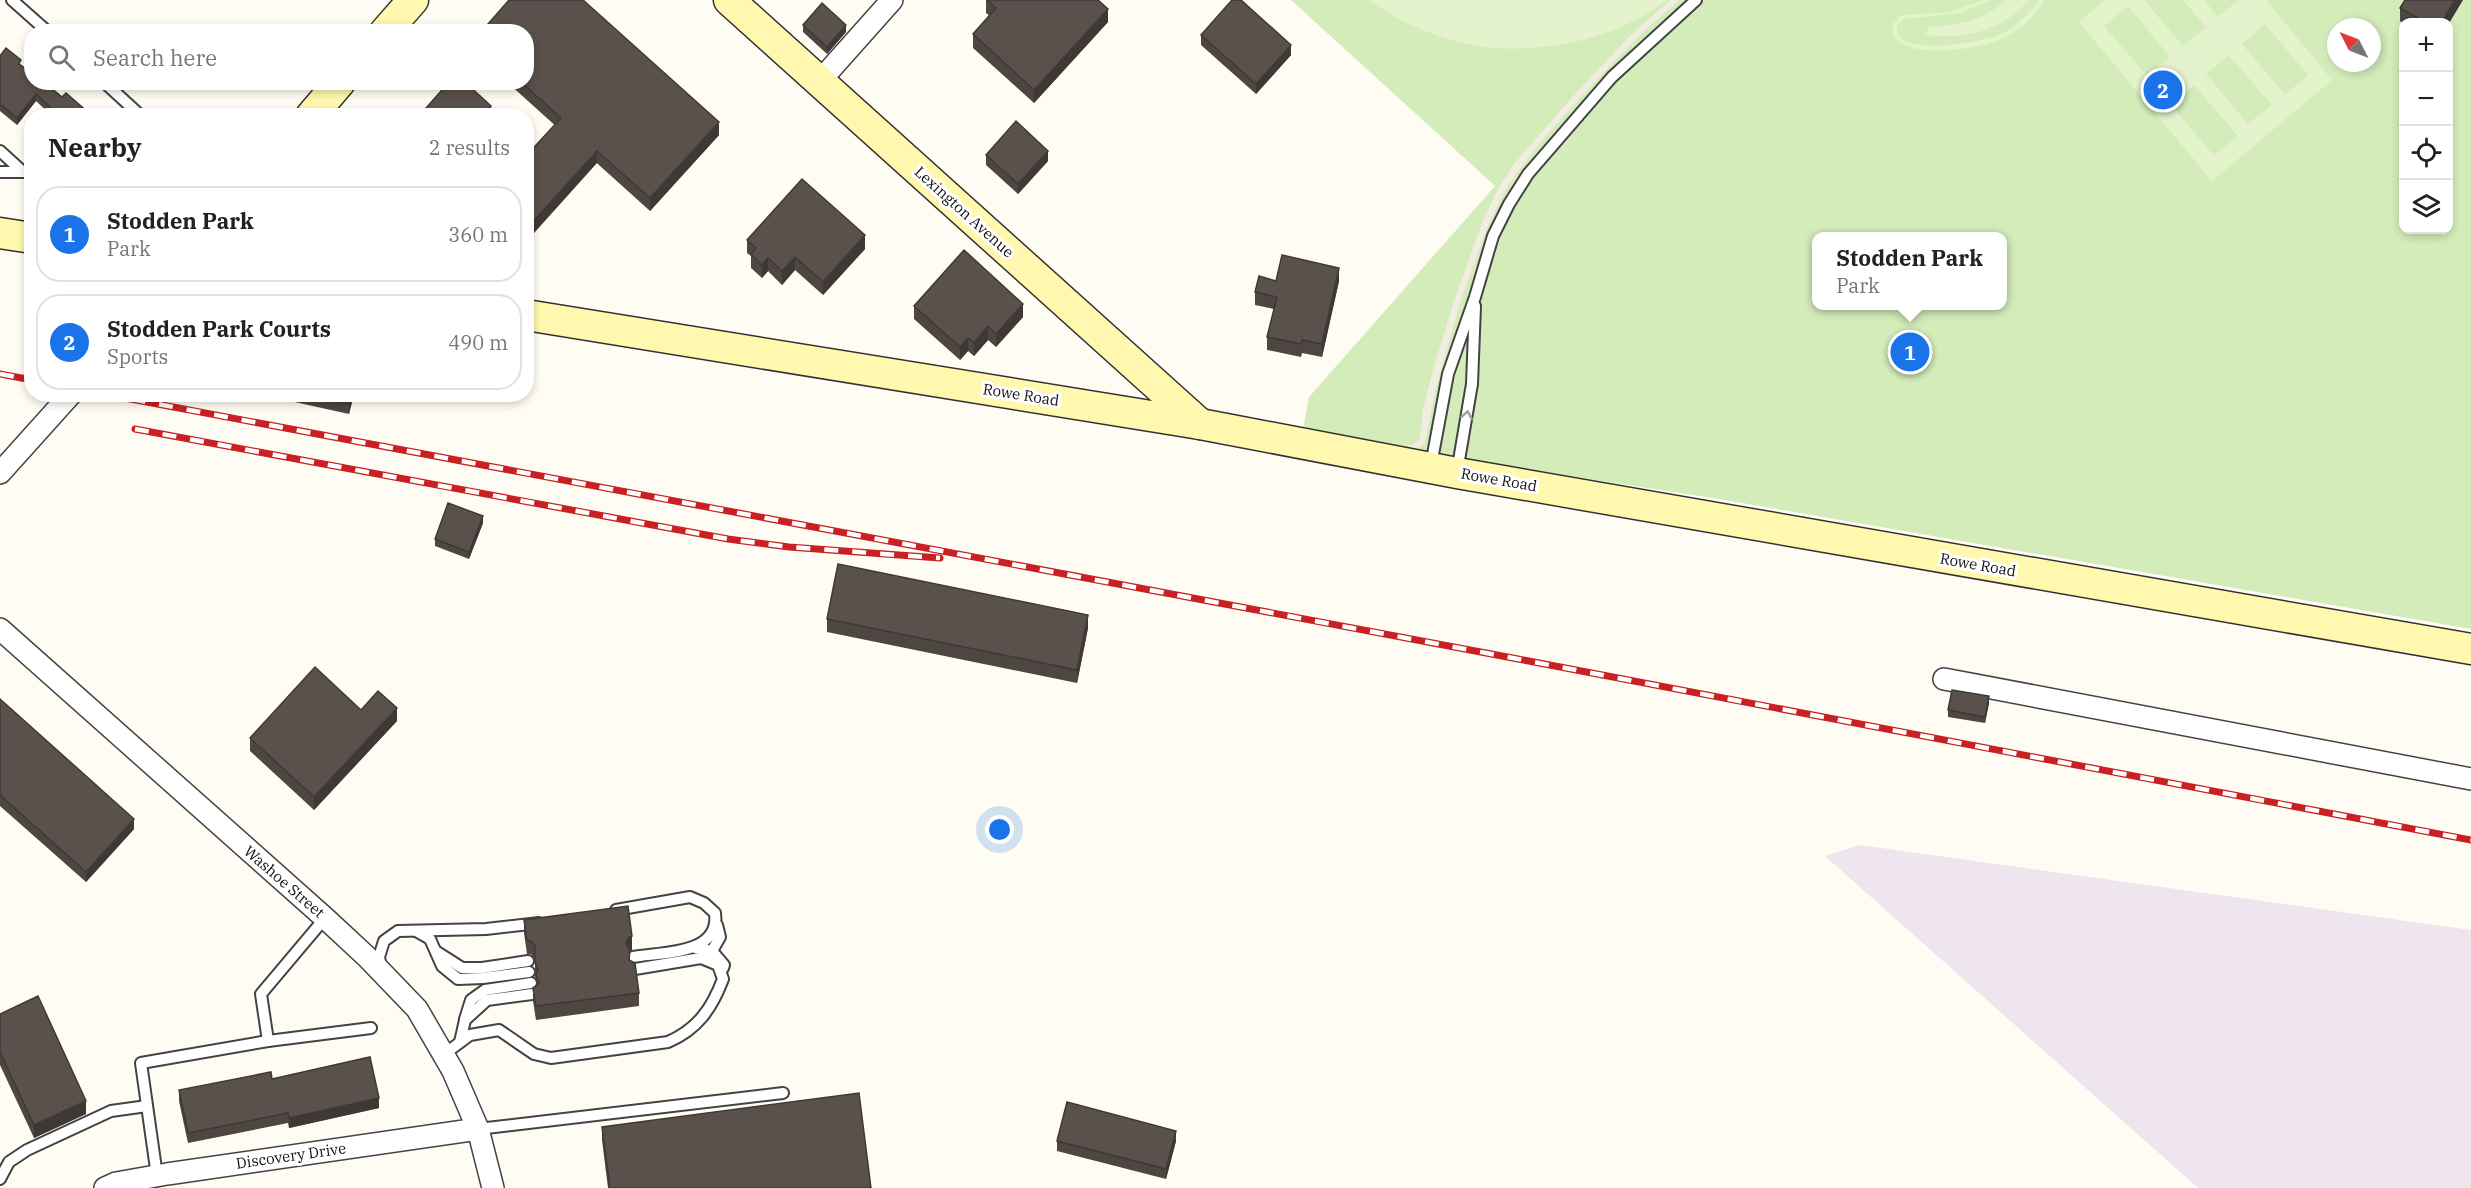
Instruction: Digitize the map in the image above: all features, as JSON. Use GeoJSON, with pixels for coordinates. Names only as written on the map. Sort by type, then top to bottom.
{"type":"FeatureCollection","features":[{"type":"Feature","properties":{"kind":"main road"},"geometry":{"type":"LineString","coordinates":[[392,24],[413,0]]}},
{"type":"Feature","properties":{"kind":"main road","name":"Lexington Avenue"},"geometry":{"type":"LineString","coordinates":[[730,0],[1200,424]]}},
{"type":"Feature","properties":{"kind":"main road"},"geometry":{"type":"LineString","coordinates":[[318,108],[333,90]]}},
{"type":"Feature","properties":{"kind":"main road"},"geometry":{"type":"LineString","coordinates":[[0,233],[24,237]]}},
{"type":"Feature","properties":{"kind":"main road","name":"Rowe Road"},"geometry":{"type":"LineString","coordinates":[[534,316],[1200,424],[1444,470],[2471,650]]}},
{"type":"Feature","properties":{"kind":"street"},"geometry":{"type":"LineString","coordinates":[[819,82],[892,0]]}},
{"type":"Feature","properties":{"kind":"street"},"geometry":{"type":"LineString","coordinates":[[0,473],[63,402]]}},
{"type":"Feature","properties":{"kind":"street","name":"Washoe Street"},"geometry":{"type":"LineString","coordinates":[[0,629],[325,918],[417,1009],[451,1049],[478,1129],[494,1188]]}},
{"type":"Feature","properties":{"kind":"street"},"geometry":{"type":"LineString","coordinates":[[1944,679],[2471,779]]}},
{"type":"Feature","properties":{"kind":"street","name":"Discovery Drive"},"geometry":{"type":"LineString","coordinates":[[105,1188],[116,1183],[156,1176],[478,1129]]}},
{"type":"Feature","properties":{"kind":"lane"},"geometry":{"type":"LineString","coordinates":[[12,0],[39,24]]}},
{"type":"Feature","properties":{"kind":"lane"},"geometry":{"type":"LineString","coordinates":[[1444,470],[1448,374],[1493,236],[1528,174],[1612,77],[1696,0]]}},
{"type":"Feature","properties":{"kind":"lane"},"geometry":{"type":"LineString","coordinates":[[113,90],[132,108]]}},
{"type":"Feature","properties":{"kind":"lane"},"geometry":{"type":"LineString","coordinates":[[0,151],[24,170]]}},
{"type":"Feature","properties":{"kind":"lane"},"geometry":{"type":"LineString","coordinates":[[0,172],[24,172]]}},
{"type":"Feature","properties":{"kind":"lane"},"geometry":{"type":"LineString","coordinates":[[1444,470],[1472,384],[1475,297]]}},
{"type":"Feature","properties":{"kind":"lane"},"geometry":{"type":"LineString","coordinates":[[602,913],[690,897],[704,903],[715,913],[720,937],[712,951],[701,958],[635,969]]}},
{"type":"Feature","properties":{"kind":"lane"},"geometry":{"type":"LineString","coordinates":[[268,1041],[262,1016],[261,994],[325,918]]}},
{"type":"Feature","properties":{"kind":"lane"},"geometry":{"type":"LineString","coordinates":[[381,971],[379,957],[384,941],[398,931],[486,929],[549,922]]}},
{"type":"Feature","properties":{"kind":"lane"},"geometry":{"type":"LineString","coordinates":[[695,948],[708,941],[717,925]]}},
{"type":"Feature","properties":{"kind":"lane"},"geometry":{"type":"LineString","coordinates":[[415,930],[430,939],[437,951],[462,968],[482,968],[530,978],[485,990],[471,1000],[465,1020],[451,1049]]}},
{"type":"Feature","properties":{"kind":"lane"},"geometry":{"type":"LineString","coordinates":[[451,1049],[470,1035],[499,1030],[534,1054],[550,1058],[668,1042],[684,1035],[704,1017],[716,996],[723,978],[724,964],[712,951],[695,948],[633,957]]}},
{"type":"Feature","properties":{"kind":"lane"},"geometry":{"type":"LineString","coordinates":[[701,958],[718,965],[723,978]]}},
{"type":"Feature","properties":{"kind":"lane"},"geometry":{"type":"LineString","coordinates":[[156,1176],[141,1064],[268,1041],[372,1028]]}},
{"type":"Feature","properties":{"kind":"lane"},"geometry":{"type":"LineString","coordinates":[[478,1129],[783,1093]]}},
{"type":"Feature","properties":{"kind":"lane"},"geometry":{"type":"LineString","coordinates":[[2,1188],[0,1179],[9,1162],[27,1150],[111,1111],[147,1106]]}},
{"type":"Feature","properties":{"kind":"shaded area"},"geometry":{"type":"Polygon","coordinates":[[[1670,0],[1679,0],[1642,33],[1597,79],[1537,146],[1507,187],[1487,228],[1461,300],[1436,388],[1426,438],[1416,450],[1407,448],[1408,445],[1420,439],[1423,409],[1454,301],[1483,220],[1498,189],[1514,164],[1566,104],[1628,38],[1670,0]]]}},
{"type":"Feature","properties":{"kind":"shaded area"},"geometry":{"type":"Polygon","coordinates":[[[1860,845],[2471,930],[2471,1188],[2198,1188],[1825,856],[1860,845]]]}},
{"type":"Feature","properties":{"kind":"green space"},"geometry":{"type":"Polygon","coordinates":[[[1291,0],[2471,0],[2471,629],[1719,499],[1479,462],[1303,430],[1309,397],[1495,186],[1291,0]]]}},
{"type":"Feature","properties":{"kind":"green space"},"geometry":{"type":"Polygon","coordinates":[[[1369,0],[1666,0],[1619,28],[1592,37],[1534,48],[1505,48],[1477,46],[1451,40],[1418,28],[1369,0]]]}},
{"type":"Feature","properties":{"kind":"green space"},"geometry":{"type":"Polygon","coordinates":[[[1984,0],[1991,0],[1960,13],[1903,19],[1897,25],[1897,34],[1904,40],[1915,44],[1930,46],[1978,41],[2012,28],[2039,0],[2045,0],[2032,17],[2016,31],[2004,38],[1979,46],[1928,50],[1913,48],[1901,43],[1893,35],[1893,24],[1901,15],[1948,12],[1984,0]]]}},
{"type":"Feature","properties":{"kind":"green space"},"geometry":{"type":"Polygon","coordinates":[[[2006,0],[2029,0],[2012,16],[1982,31],[1948,36],[1933,36],[1925,33],[1930,27],[1971,21],[1989,13],[2006,0]]]}},
{"type":"Feature","properties":{"kind":"green space"},"geometry":{"type":"Polygon","coordinates":[[[2105,0],[2144,0],[2183,46],[2206,27],[2183,0],[2204,0],[2218,17],[2239,0],[2266,0],[2332,80],[2212,181],[2079,22],[2105,0]],[[2128,6],[2104,26],[2147,76],[2170,57],[2128,6]],[[2265,24],[2242,44],[2285,95],[2308,75],[2265,24]],[[2229,55],[2206,74],[2248,124],[2272,105],[2229,55]],[[2194,85],[2171,105],[2214,156],[2238,136],[2194,85]]]}},
{"type":"Feature","properties":{"kind":"building"},"geometry":{"type":"Polygon","coordinates":[[[509,0],[583,0],[719,122],[650,198],[597,151],[534,220],[534,147],[561,118],[530,90],[534,90],[534,24],[488,24],[509,0]]]}},
{"type":"Feature","properties":{"kind":"building"},"geometry":{"type":"Polygon","coordinates":[[[987,0],[1098,0],[1108,9],[1034,90],[973,34],[996,8],[987,0]]]}},
{"type":"Feature","properties":{"kind":"building"},"geometry":{"type":"Polygon","coordinates":[[[1232,0],[1241,0],[1291,45],[1256,84],[1201,35],[1232,0]]]}},
{"type":"Feature","properties":{"kind":"building"},"geometry":{"type":"Polygon","coordinates":[[[2405,0],[2455,0],[2444,18],[2418,18],[2400,8],[2405,0]]]}},
{"type":"Feature","properties":{"kind":"building"},"geometry":{"type":"Polygon","coordinates":[[[822,3],[846,25],[827,47],[803,25],[822,3]]]}},
{"type":"Feature","properties":{"kind":"building"},"geometry":{"type":"Polygon","coordinates":[[[6,48],[21,60],[19,64],[24,67],[24,90],[54,90],[62,97],[66,93],[83,108],[51,108],[36,94],[17,118],[0,104],[0,56],[6,48]]]}},
{"type":"Feature","properties":{"kind":"building"},"geometry":{"type":"Polygon","coordinates":[[[442,90],[474,90],[491,106],[489,108],[426,108],[442,90]]]}},
{"type":"Feature","properties":{"kind":"building"},"geometry":{"type":"Polygon","coordinates":[[[1016,121],[1048,151],[1018,184],[986,155],[1016,121]]]}},
{"type":"Feature","properties":{"kind":"building"},"geometry":{"type":"Polygon","coordinates":[[[802,179],[865,235],[823,282],[795,257],[782,271],[768,258],[762,265],[751,254],[756,248],[747,240],[802,179]]]}},
{"type":"Feature","properties":{"kind":"building"},"geometry":{"type":"Polygon","coordinates":[[[964,250],[1023,304],[996,334],[988,326],[974,343],[968,338],[960,347],[914,306],[964,250]]]}},
{"type":"Feature","properties":{"kind":"building"},"geometry":{"type":"Polygon","coordinates":[[[1282,255],[1339,268],[1322,344],[1302,340],[1301,344],[1267,337],[1277,297],[1255,292],[1259,276],[1276,281],[1282,255]]]}},
{"type":"Feature","properties":{"kind":"building"},"geometry":{"type":"Polygon","coordinates":[[[448,503],[483,516],[469,552],[435,539],[448,503]]]}},
{"type":"Feature","properties":{"kind":"building"},"geometry":{"type":"Polygon","coordinates":[[[838,564],[1088,615],[1077,670],[827,619],[838,564]]]}},
{"type":"Feature","properties":{"kind":"building"},"geometry":{"type":"Polygon","coordinates":[[[315,667],[361,710],[378,691],[397,708],[314,797],[250,738],[315,667]]]}},
{"type":"Feature","properties":{"kind":"building"},"geometry":{"type":"Polygon","coordinates":[[[1952,690],[1989,696],[1985,717],[1948,710],[1952,690]]]}},
{"type":"Feature","properties":{"kind":"building"},"geometry":{"type":"Polygon","coordinates":[[[0,699],[134,819],[86,872],[0,795],[0,699]]]}},
{"type":"Feature","properties":{"kind":"building"},"geometry":{"type":"Polygon","coordinates":[[[628,906],[632,936],[628,938],[626,944],[630,950],[629,960],[635,963],[639,993],[536,1006],[533,988],[539,983],[536,975],[538,969],[535,963],[535,946],[527,940],[524,920],[628,906]]]}},
{"type":"Feature","properties":{"kind":"building"},"geometry":{"type":"Polygon","coordinates":[[[38,996],[86,1101],[34,1125],[0,1052],[0,1014],[38,996]]]}},
{"type":"Feature","properties":{"kind":"building"},"geometry":{"type":"Polygon","coordinates":[[[370,1057],[379,1098],[289,1118],[288,1113],[188,1133],[179,1090],[271,1072],[272,1079],[370,1057]]]}},
{"type":"Feature","properties":{"kind":"building"},"geometry":{"type":"Polygon","coordinates":[[[859,1093],[871,1188],[610,1188],[602,1127],[859,1093]]]}},
{"type":"Feature","properties":{"kind":"building"},"geometry":{"type":"Polygon","coordinates":[[[1067,1102],[1176,1131],[1166,1169],[1057,1141],[1067,1102]]]}},
{"type":"Feature","properties":{"kind":"railway"},"geometry":{"type":"LineString","coordinates":[[0,374],[24,378]]}},
{"type":"Feature","properties":{"kind":"railway"},"geometry":{"type":"LineString","coordinates":[[147,402],[2471,840]]}},
{"type":"Feature","properties":{"kind":"railway"},"geometry":{"type":"LineString","coordinates":[[135,429],[728,539],[789,547],[940,558]]}},
{"type":"Feature","properties":{"kind":"place","name":"Stodden Park Courts"},"geometry":{"type":"Point","coordinates":[2163,90]}},
{"type":"Feature","properties":{"kind":"place","name":"Stodden Park"},"geometry":{"type":"Point","coordinates":[1910,352]}}]}
